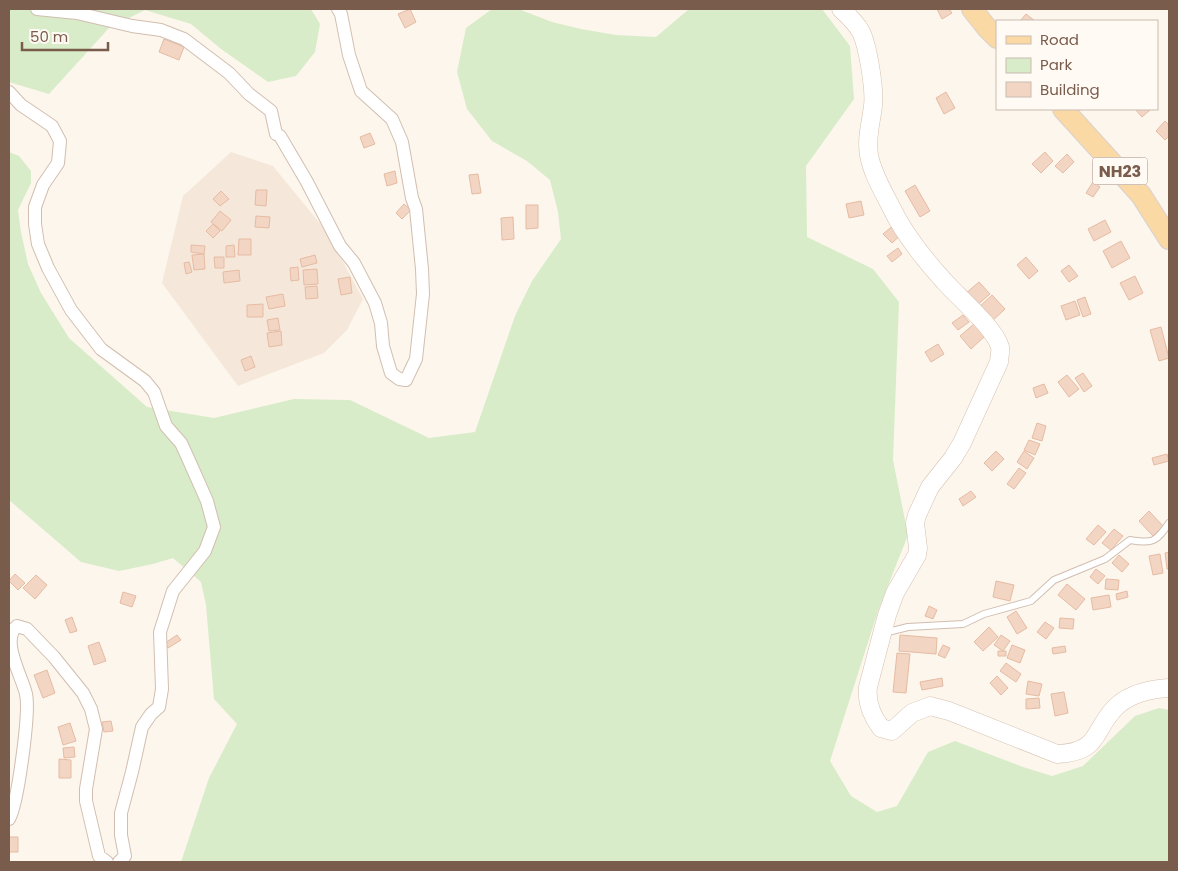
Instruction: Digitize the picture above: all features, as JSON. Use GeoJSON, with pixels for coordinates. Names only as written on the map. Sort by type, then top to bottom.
{"type":"FeatureCollection","features":[{"type":"Feature","properties":{"kind":"main road"},"geometry":{"type":"LineString","coordinates":[[841,9],[854,22],[865,43],[873,90],[873,105],[868,130],[869,156],[894,214],[912,243],[994,336],[1000,348],[998,362],[962,443],[953,458],[930,487],[917,515],[915,523],[917,555],[895,593],[881,634],[868,687],[867,697],[873,718],[881,728],[892,731],[912,713],[930,706],[949,710],[1057,754],[1070,754],[1096,738],[1108,717],[1118,705],[1134,695],[1154,689],[1169,688]]}},
{"type":"Feature","properties":{"kind":"main road"},"geometry":{"type":"LineString","coordinates":[[972,9],[986,28],[996,37]]}},
{"type":"Feature","properties":{"kind":"main road","name":"NH23"},"geometry":{"type":"LineString","coordinates":[[1065,110],[1141,195],[1169,239]]}},
{"type":"Feature","properties":{"kind":"street"},"geometry":{"type":"LineString","coordinates":[[37,9],[77,13],[132,26],[161,30],[184,39],[229,73],[249,94],[271,111],[276,134],[280,136],[307,182],[340,246],[354,263],[375,303],[381,323],[383,346],[391,373],[399,379],[406,380],[416,359],[423,294],[416,209],[412,198],[402,142],[392,119],[361,91],[349,55],[341,14],[338,9]]}},
{"type":"Feature","properties":{"kind":"street"},"geometry":{"type":"LineString","coordinates":[[9,92],[21,105],[52,126],[60,141],[58,162],[43,186],[34,207],[38,244],[48,268],[71,310],[101,349],[145,381],[154,392],[166,426],[181,444],[187,456],[207,501],[214,527],[205,551],[173,591],[160,632],[162,689],[159,707],[151,714],[142,727],[121,813],[121,835],[125,856],[119,862]]}},
{"type":"Feature","properties":{"kind":"street"},"geometry":{"type":"LineString","coordinates":[[9,819],[24,751],[26,695],[11,651],[10,636],[12,630],[17,626],[27,628],[54,656],[83,693],[91,709],[96,728],[86,789],[86,801],[99,856],[107,862]]}},
{"type":"Feature","properties":{"kind":"lane"},"geometry":{"type":"LineString","coordinates":[[881,634],[908,627],[963,624],[984,614],[1031,601],[1054,580],[1105,559],[1130,540],[1144,543],[1159,538],[1169,523]]}},
{"type":"Feature","properties":{"kind":"shaded area"},"geometry":{"type":"Polygon","coordinates":[[[231,152],[273,166],[327,232],[363,299],[347,330],[324,353],[238,386],[162,283],[183,196],[231,152]]]}},
{"type":"Feature","properties":{"kind":"green space"},"geometry":{"type":"Polygon","coordinates":[[[9,9],[311,9],[320,24],[315,52],[296,76],[268,82],[221,49],[191,24],[145,10],[109,28],[49,94],[9,82],[9,9]]]}},
{"type":"Feature","properties":{"kind":"green space"},"geometry":{"type":"Polygon","coordinates":[[[492,9],[521,10],[552,22],[616,35],[656,37],[689,9],[822,9],[850,46],[854,99],[806,166],[807,237],[873,269],[899,302],[893,460],[908,535],[878,611],[830,761],[851,796],[877,812],[897,806],[928,752],[955,741],[1052,776],[1083,766],[1135,716],[1159,708],[1169,710],[1169,862],[181,862],[209,778],[237,724],[214,699],[206,605],[201,582],[173,558],[119,571],[81,562],[9,500],[9,152],[19,156],[31,171],[31,183],[18,210],[28,264],[41,293],[69,338],[147,407],[214,418],[294,399],[350,400],[429,438],[475,432],[515,316],[532,281],[561,239],[558,212],[550,180],[527,161],[492,141],[467,109],[457,72],[466,28],[492,9]]]}},
{"type":"Feature","properties":{"kind":"building"},"geometry":{"type":"Polygon","coordinates":[[[410,9],[416,22],[405,28],[398,14],[410,9]]]}},
{"type":"Feature","properties":{"kind":"building"},"geometry":{"type":"Polygon","coordinates":[[[937,9],[949,9],[952,13],[942,19],[937,9]]]}},
{"type":"Feature","properties":{"kind":"building"},"geometry":{"type":"Polygon","coordinates":[[[1026,14],[1034,20],[1021,20],[1026,14]]]}},
{"type":"Feature","properties":{"kind":"building"},"geometry":{"type":"Polygon","coordinates":[[[164,39],[184,47],[179,60],[159,52],[164,39]]]}},
{"type":"Feature","properties":{"kind":"building"},"geometry":{"type":"Polygon","coordinates":[[[946,92],[955,108],[944,114],[936,98],[946,92]]]}},
{"type":"Feature","properties":{"kind":"building"},"geometry":{"type":"Polygon","coordinates":[[[1136,110],[1150,110],[1142,117],[1136,110]]]}},
{"type":"Feature","properties":{"kind":"building"},"geometry":{"type":"Polygon","coordinates":[[[1165,121],[1169,125],[1169,136],[1165,140],[1156,131],[1165,121]]]}},
{"type":"Feature","properties":{"kind":"building"},"geometry":{"type":"Polygon","coordinates":[[[370,133],[375,144],[364,148],[360,137],[370,133]]]}},
{"type":"Feature","properties":{"kind":"building"},"geometry":{"type":"Polygon","coordinates":[[[1045,152],[1053,161],[1041,173],[1032,164],[1045,152]]]}},
{"type":"Feature","properties":{"kind":"building"},"geometry":{"type":"Polygon","coordinates":[[[1067,154],[1074,162],[1063,173],[1055,166],[1067,154]]]}},
{"type":"Feature","properties":{"kind":"building"},"geometry":{"type":"Polygon","coordinates":[[[395,171],[397,183],[387,186],[384,174],[395,171]]]}},
{"type":"Feature","properties":{"kind":"building"},"geometry":{"type":"Polygon","coordinates":[[[478,174],[481,193],[472,194],[469,175],[478,174]]]}},
{"type":"Feature","properties":{"kind":"building"},"geometry":{"type":"Polygon","coordinates":[[[1093,182],[1100,187],[1093,197],[1086,193],[1093,182]]]}},
{"type":"Feature","properties":{"kind":"building"},"geometry":{"type":"Polygon","coordinates":[[[915,185],[930,211],[920,217],[905,191],[915,185]]]}},
{"type":"Feature","properties":{"kind":"building"},"geometry":{"type":"Polygon","coordinates":[[[256,190],[267,190],[266,206],[255,205],[256,190]]]}},
{"type":"Feature","properties":{"kind":"building"},"geometry":{"type":"Polygon","coordinates":[[[221,191],[229,199],[220,206],[213,199],[221,191]]]}},
{"type":"Feature","properties":{"kind":"building"},"geometry":{"type":"Polygon","coordinates":[[[861,201],[864,215],[849,218],[846,204],[861,201]]]}},
{"type":"Feature","properties":{"kind":"building"},"geometry":{"type":"Polygon","coordinates":[[[404,204],[411,210],[402,219],[396,213],[404,204]]]}},
{"type":"Feature","properties":{"kind":"building"},"geometry":{"type":"Polygon","coordinates":[[[526,205],[538,205],[538,228],[526,229],[526,205]]]}},
{"type":"Feature","properties":{"kind":"building"},"geometry":{"type":"Polygon","coordinates":[[[220,211],[231,220],[222,231],[211,222],[220,211]]]}},
{"type":"Feature","properties":{"kind":"building"},"geometry":{"type":"Polygon","coordinates":[[[256,216],[270,217],[269,228],[255,227],[256,216]]]}},
{"type":"Feature","properties":{"kind":"building"},"geometry":{"type":"Polygon","coordinates":[[[513,217],[514,239],[502,240],[501,218],[513,217]]]}},
{"type":"Feature","properties":{"kind":"building"},"geometry":{"type":"Polygon","coordinates":[[[1105,220],[1111,232],[1094,241],[1088,229],[1105,220]]]}},
{"type":"Feature","properties":{"kind":"building"},"geometry":{"type":"Polygon","coordinates":[[[213,224],[220,231],[213,238],[206,231],[213,224]]]}},
{"type":"Feature","properties":{"kind":"building"},"geometry":{"type":"Polygon","coordinates":[[[895,224],[903,233],[892,243],[883,234],[895,224]]]}},
{"type":"Feature","properties":{"kind":"building"},"geometry":{"type":"Polygon","coordinates":[[[239,239],[251,239],[251,255],[238,255],[239,239]]]}},
{"type":"Feature","properties":{"kind":"building"},"geometry":{"type":"Polygon","coordinates":[[[1121,241],[1130,258],[1112,268],[1103,251],[1121,241]]]}},
{"type":"Feature","properties":{"kind":"building"},"geometry":{"type":"Polygon","coordinates":[[[191,245],[205,246],[204,254],[191,252],[191,245]]]}},
{"type":"Feature","properties":{"kind":"building"},"geometry":{"type":"Polygon","coordinates":[[[234,245],[235,257],[226,257],[226,246],[234,245]]]}},
{"type":"Feature","properties":{"kind":"building"},"geometry":{"type":"Polygon","coordinates":[[[898,248],[902,254],[892,262],[887,256],[898,248]]]}},
{"type":"Feature","properties":{"kind":"building"},"geometry":{"type":"Polygon","coordinates":[[[204,254],[205,269],[194,270],[192,255],[204,254]]]}},
{"type":"Feature","properties":{"kind":"building"},"geometry":{"type":"Polygon","coordinates":[[[315,255],[317,263],[302,267],[300,259],[315,255]]]}},
{"type":"Feature","properties":{"kind":"building"},"geometry":{"type":"Polygon","coordinates":[[[214,257],[224,257],[224,268],[215,268],[214,257]]]}},
{"type":"Feature","properties":{"kind":"building"},"geometry":{"type":"Polygon","coordinates":[[[1026,257],[1038,271],[1029,279],[1017,265],[1026,257]]]}},
{"type":"Feature","properties":{"kind":"building"},"geometry":{"type":"Polygon","coordinates":[[[189,262],[192,272],[186,274],[184,263],[189,262]]]}},
{"type":"Feature","properties":{"kind":"building"},"geometry":{"type":"Polygon","coordinates":[[[1069,265],[1078,276],[1069,282],[1061,271],[1069,265]]]}},
{"type":"Feature","properties":{"kind":"building"},"geometry":{"type":"Polygon","coordinates":[[[298,267],[299,280],[291,281],[290,268],[298,267]]]}},
{"type":"Feature","properties":{"kind":"building"},"geometry":{"type":"Polygon","coordinates":[[[317,269],[318,284],[304,285],[303,270],[317,269]]]}},
{"type":"Feature","properties":{"kind":"building"},"geometry":{"type":"Polygon","coordinates":[[[239,270],[240,281],[224,283],[223,272],[239,270]]]}},
{"type":"Feature","properties":{"kind":"building"},"geometry":{"type":"Polygon","coordinates":[[[1135,276],[1143,293],[1129,300],[1120,283],[1135,276]]]}},
{"type":"Feature","properties":{"kind":"building"},"geometry":{"type":"Polygon","coordinates":[[[350,277],[352,293],[341,295],[338,279],[350,277]]]}},
{"type":"Feature","properties":{"kind":"building"},"geometry":{"type":"Polygon","coordinates":[[[979,282],[990,294],[976,306],[965,294],[979,282]]]}},
{"type":"Feature","properties":{"kind":"building"},"geometry":{"type":"Polygon","coordinates":[[[317,286],[318,298],[306,299],[305,287],[317,286]]]}},
{"type":"Feature","properties":{"kind":"building"},"geometry":{"type":"Polygon","coordinates":[[[283,294],[285,306],[269,309],[266,297],[283,294]]]}},
{"type":"Feature","properties":{"kind":"building"},"geometry":{"type":"Polygon","coordinates":[[[992,295],[1005,309],[990,323],[977,309],[992,295]]]}},
{"type":"Feature","properties":{"kind":"building"},"geometry":{"type":"Polygon","coordinates":[[[1085,297],[1091,314],[1083,317],[1077,300],[1085,297]]]}},
{"type":"Feature","properties":{"kind":"building"},"geometry":{"type":"Polygon","coordinates":[[[1075,301],[1080,315],[1066,320],[1061,306],[1075,301]]]}},
{"type":"Feature","properties":{"kind":"building"},"geometry":{"type":"Polygon","coordinates":[[[263,304],[263,317],[247,317],[247,305],[263,304]]]}},
{"type":"Feature","properties":{"kind":"building"},"geometry":{"type":"Polygon","coordinates":[[[963,315],[969,322],[958,330],[952,323],[963,315]]]}},
{"type":"Feature","properties":{"kind":"building"},"geometry":{"type":"Polygon","coordinates":[[[278,318],[280,330],[269,331],[267,320],[278,318]]]}},
{"type":"Feature","properties":{"kind":"building"},"geometry":{"type":"Polygon","coordinates":[[[974,324],[985,336],[971,349],[960,336],[974,324]]]}},
{"type":"Feature","properties":{"kind":"building"},"geometry":{"type":"Polygon","coordinates":[[[1161,327],[1169,358],[1159,361],[1150,330],[1161,327]]]}},
{"type":"Feature","properties":{"kind":"building"},"geometry":{"type":"Polygon","coordinates":[[[281,331],[282,345],[269,347],[267,333],[281,331]]]}},
{"type":"Feature","properties":{"kind":"building"},"geometry":{"type":"Polygon","coordinates":[[[938,344],[944,354],[931,362],[925,352],[938,344]]]}},
{"type":"Feature","properties":{"kind":"building"},"geometry":{"type":"Polygon","coordinates":[[[251,356],[255,367],[245,371],[241,360],[251,356]]]}},
{"type":"Feature","properties":{"kind":"building"},"geometry":{"type":"Polygon","coordinates":[[[1083,373],[1092,386],[1084,392],[1075,378],[1083,373]]]}},
{"type":"Feature","properties":{"kind":"building"},"geometry":{"type":"Polygon","coordinates":[[[1067,375],[1079,389],[1069,397],[1058,382],[1067,375]]]}},
{"type":"Feature","properties":{"kind":"building"},"geometry":{"type":"Polygon","coordinates":[[[1044,384],[1048,393],[1036,398],[1033,388],[1044,384]]]}},
{"type":"Feature","properties":{"kind":"building"},"geometry":{"type":"Polygon","coordinates":[[[1037,423],[1046,426],[1042,441],[1032,438],[1037,423]]]}},
{"type":"Feature","properties":{"kind":"building"},"geometry":{"type":"Polygon","coordinates":[[[1029,440],[1040,444],[1035,455],[1024,450],[1029,440]]]}},
{"type":"Feature","properties":{"kind":"building"},"geometry":{"type":"Polygon","coordinates":[[[996,451],[1004,459],[992,471],[984,463],[996,451]]]}},
{"type":"Feature","properties":{"kind":"building"},"geometry":{"type":"Polygon","coordinates":[[[1024,451],[1034,458],[1027,469],[1017,462],[1024,451]]]}},
{"type":"Feature","properties":{"kind":"building"},"geometry":{"type":"Polygon","coordinates":[[[1167,454],[1169,461],[1154,465],[1152,458],[1167,454]]]}},
{"type":"Feature","properties":{"kind":"building"},"geometry":{"type":"Polygon","coordinates":[[[1019,468],[1026,473],[1014,489],[1007,484],[1019,468]]]}},
{"type":"Feature","properties":{"kind":"building"},"geometry":{"type":"Polygon","coordinates":[[[971,491],[976,497],[963,506],[959,499],[971,491]]]}},
{"type":"Feature","properties":{"kind":"building"},"geometry":{"type":"Polygon","coordinates":[[[1149,511],[1163,526],[1153,536],[1139,521],[1149,511]]]}},
{"type":"Feature","properties":{"kind":"building"},"geometry":{"type":"Polygon","coordinates":[[[1098,525],[1106,532],[1094,545],[1086,539],[1098,525]]]}},
{"type":"Feature","properties":{"kind":"building"},"geometry":{"type":"Polygon","coordinates":[[[1114,529],[1123,536],[1111,550],[1102,543],[1114,529]]]}},
{"type":"Feature","properties":{"kind":"building"},"geometry":{"type":"Polygon","coordinates":[[[1169,552],[1169,569],[1167,569],[1165,553],[1169,552]]]}},
{"type":"Feature","properties":{"kind":"building"},"geometry":{"type":"Polygon","coordinates":[[[1160,554],[1163,573],[1153,575],[1149,556],[1160,554]]]}},
{"type":"Feature","properties":{"kind":"building"},"geometry":{"type":"Polygon","coordinates":[[[1119,555],[1129,564],[1122,572],[1112,563],[1119,555]]]}},
{"type":"Feature","properties":{"kind":"building"},"geometry":{"type":"Polygon","coordinates":[[[1096,569],[1105,576],[1098,584],[1090,577],[1096,569]]]}},
{"type":"Feature","properties":{"kind":"building"},"geometry":{"type":"Polygon","coordinates":[[[15,574],[25,583],[18,590],[9,581],[15,574]]]}},
{"type":"Feature","properties":{"kind":"building"},"geometry":{"type":"Polygon","coordinates":[[[36,575],[47,585],[35,599],[23,588],[36,575]]]}},
{"type":"Feature","properties":{"kind":"building"},"geometry":{"type":"Polygon","coordinates":[[[1106,579],[1119,580],[1118,590],[1105,589],[1106,579]]]}},
{"type":"Feature","properties":{"kind":"building"},"geometry":{"type":"Polygon","coordinates":[[[996,581],[1014,585],[1010,601],[993,597],[996,581]]]}},
{"type":"Feature","properties":{"kind":"building"},"geometry":{"type":"Polygon","coordinates":[[[1067,584],[1085,599],[1076,610],[1058,595],[1067,584]]]}},
{"type":"Feature","properties":{"kind":"building"},"geometry":{"type":"Polygon","coordinates":[[[1127,591],[1128,597],[1117,600],[1116,594],[1127,591]]]}},
{"type":"Feature","properties":{"kind":"building"},"geometry":{"type":"Polygon","coordinates":[[[123,592],[136,596],[132,607],[120,603],[123,592]]]}},
{"type":"Feature","properties":{"kind":"building"},"geometry":{"type":"Polygon","coordinates":[[[1109,595],[1111,607],[1093,610],[1091,598],[1109,595]]]}},
{"type":"Feature","properties":{"kind":"building"},"geometry":{"type":"Polygon","coordinates":[[[929,606],[937,610],[933,619],[925,616],[929,606]]]}},
{"type":"Feature","properties":{"kind":"building"},"geometry":{"type":"Polygon","coordinates":[[[1016,611],[1027,628],[1017,634],[1007,617],[1016,611]]]}},
{"type":"Feature","properties":{"kind":"building"},"geometry":{"type":"Polygon","coordinates":[[[72,617],[77,631],[70,633],[65,620],[72,617]]]}},
{"type":"Feature","properties":{"kind":"building"},"geometry":{"type":"Polygon","coordinates":[[[1060,618],[1074,619],[1073,629],[1059,628],[1060,618]]]}},
{"type":"Feature","properties":{"kind":"building"},"geometry":{"type":"Polygon","coordinates":[[[1045,622],[1054,628],[1046,639],[1037,632],[1045,622]]]}},
{"type":"Feature","properties":{"kind":"building"},"geometry":{"type":"Polygon","coordinates":[[[989,627],[998,637],[983,651],[974,642],[989,627]]]}},
{"type":"Feature","properties":{"kind":"building"},"geometry":{"type":"Polygon","coordinates":[[[177,635],[181,640],[168,648],[165,643],[177,635]]]}},
{"type":"Feature","properties":{"kind":"building"},"geometry":{"type":"Polygon","coordinates":[[[900,635],[937,638],[936,654],[899,651],[900,635]]]}},
{"type":"Feature","properties":{"kind":"building"},"geometry":{"type":"Polygon","coordinates":[[[1001,635],[1010,641],[1003,651],[994,645],[1001,635]]]}},
{"type":"Feature","properties":{"kind":"building"},"geometry":{"type":"Polygon","coordinates":[[[99,642],[106,661],[94,665],[88,646],[99,642]]]}},
{"type":"Feature","properties":{"kind":"building"},"geometry":{"type":"Polygon","coordinates":[[[943,645],[950,648],[945,658],[938,655],[943,645]]]}},
{"type":"Feature","properties":{"kind":"building"},"geometry":{"type":"Polygon","coordinates":[[[1012,645],[1025,650],[1020,663],[1007,658],[1012,645]]]}},
{"type":"Feature","properties":{"kind":"building"},"geometry":{"type":"Polygon","coordinates":[[[1065,646],[1066,652],[1053,654],[1052,648],[1065,646]]]}},
{"type":"Feature","properties":{"kind":"building"},"geometry":{"type":"Polygon","coordinates":[[[998,651],[1006,651],[1006,656],[998,656],[998,651]]]}},
{"type":"Feature","properties":{"kind":"building"},"geometry":{"type":"Polygon","coordinates":[[[897,653],[910,654],[906,693],[893,692],[897,653]]]}},
{"type":"Feature","properties":{"kind":"building"},"geometry":{"type":"Polygon","coordinates":[[[1006,663],[1021,674],[1016,682],[1000,671],[1006,663]]]}},
{"type":"Feature","properties":{"kind":"building"},"geometry":{"type":"Polygon","coordinates":[[[47,670],[55,693],[43,698],[34,675],[47,670]]]}},
{"type":"Feature","properties":{"kind":"building"},"geometry":{"type":"Polygon","coordinates":[[[997,676],[1008,688],[1001,695],[990,683],[997,676]]]}},
{"type":"Feature","properties":{"kind":"building"},"geometry":{"type":"Polygon","coordinates":[[[942,678],[943,686],[922,690],[920,682],[942,678]]]}},
{"type":"Feature","properties":{"kind":"building"},"geometry":{"type":"Polygon","coordinates":[[[1028,681],[1042,684],[1039,696],[1026,694],[1028,681]]]}},
{"type":"Feature","properties":{"kind":"building"},"geometry":{"type":"Polygon","coordinates":[[[1064,692],[1068,713],[1055,716],[1051,694],[1064,692]]]}},
{"type":"Feature","properties":{"kind":"building"},"geometry":{"type":"Polygon","coordinates":[[[1039,698],[1040,708],[1026,709],[1026,699],[1039,698]]]}},
{"type":"Feature","properties":{"kind":"building"},"geometry":{"type":"Polygon","coordinates":[[[111,721],[113,731],[104,732],[102,722],[111,721]]]}},
{"type":"Feature","properties":{"kind":"building"},"geometry":{"type":"Polygon","coordinates":[[[70,723],[76,741],[63,745],[58,727],[70,723]]]}},
{"type":"Feature","properties":{"kind":"building"},"geometry":{"type":"Polygon","coordinates":[[[74,747],[75,757],[64,758],[63,748],[74,747]]]}},
{"type":"Feature","properties":{"kind":"building"},"geometry":{"type":"Polygon","coordinates":[[[59,759],[71,760],[71,778],[59,778],[59,759]]]}},
{"type":"Feature","properties":{"kind":"building"},"geometry":{"type":"Polygon","coordinates":[[[9,837],[18,837],[18,852],[9,852],[9,837]]]}}]}
